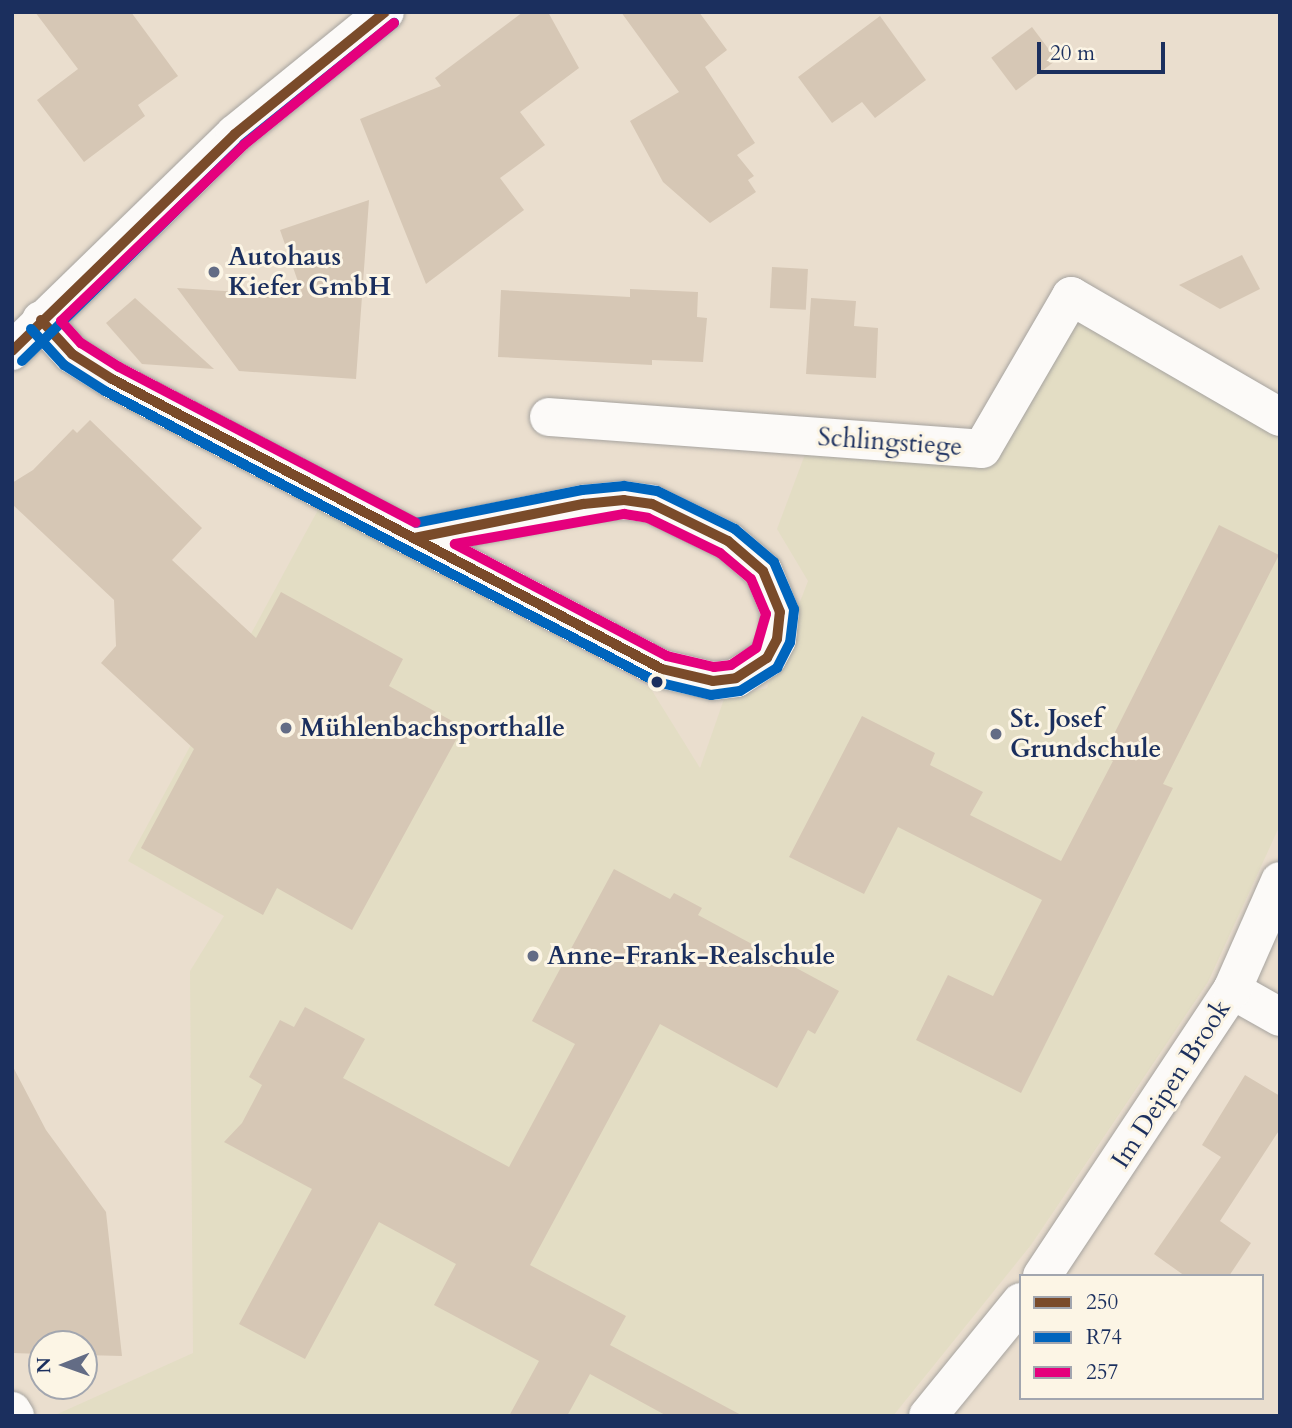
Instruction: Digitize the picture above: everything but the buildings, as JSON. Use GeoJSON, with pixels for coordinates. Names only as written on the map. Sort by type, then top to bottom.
{"type":"FeatureCollection","features":[{"type":"Feature","properties":{"kind":"street"},"geometry":{"type":"LineString","coordinates":[[12,351],[235,134],[385,12]]}},
{"type":"Feature","properties":{"kind":"street","name":"Schlingstiege"},"geometry":{"type":"LineString","coordinates":[[549,417],[982,449],[1071,296],[1280,417]]}},
{"type":"Feature","properties":{"kind":"street"},"geometry":{"type":"LineString","coordinates":[[41,320],[72,354],[112,379],[662,669],[687,678],[713,681],[752,671],[767,658],[777,639],[780,612],[763,571],[728,541],[652,504],[624,500],[583,504],[414,538]]}},
{"type":"Feature","properties":{"kind":"street","name":"Im Deipen Brook"},"geometry":{"type":"LineString","coordinates":[[1043,1274],[1232,990],[1280,881]]}},
{"type":"Feature","properties":{"kind":"street"},"geometry":{"type":"LineString","coordinates":[[1232,990],[1280,1017]]}},
{"type":"Feature","properties":{"kind":"street"},"geometry":{"type":"LineString","coordinates":[[928,1416],[1019,1303]]}},
{"type":"Feature","properties":{"kind":"street"},"geometry":{"type":"LineString","coordinates":[[12,1411],[15,1416]]}},
{"type":"Feature","properties":{"kind":"shaded area","name":"Anne-Frank-Realschule"},"geometry":{"type":"Polygon","coordinates":[[[1075,316],[1280,435],[1280,825],[1208,982],[1031,1245],[893,1416],[53,1416],[89,1400],[98,1400],[98,1396],[193,1353],[190,971],[224,916],[128,861],[319,508],[651,689],[700,768],[724,699],[767,688],[808,581],[777,529],[807,449],[991,463],[1075,316]]]}},
{"type":"Feature","properties":{"kind":"transit line","name":"250"},"geometry":{"type":"LineString","coordinates":[[12,351],[235,134],[385,12]]}},
{"type":"Feature","properties":{"kind":"transit line","name":"R74"},"geometry":{"type":"LineString","coordinates":[[22,361],[244,144],[394,23]]}},
{"type":"Feature","properties":{"kind":"transit line","name":"257"},"geometry":{"type":"LineString","coordinates":[[394,23],[244,145],[61,321],[81,343],[119,367],[416,523]]}},
{"type":"Feature","properties":{"kind":"transit line","name":"250"},"geometry":{"type":"LineString","coordinates":[[41,320],[72,354],[112,379],[662,669],[713,681],[736,678],[767,658],[777,639],[780,612],[763,571],[728,541],[652,504],[624,500],[583,504],[414,538]]}},
{"type":"Feature","properties":{"kind":"transit line","name":"R74"},"geometry":{"type":"LineString","coordinates":[[31,329],[64,365],[105,391],[657,682],[711,695],[740,691],[777,668],[790,643],[794,609],[774,562],[735,529],[657,491],[624,486],[582,490],[416,523]]}},
{"type":"Feature","properties":{"kind":"transit line","name":"257"},"geometry":{"type":"LineString","coordinates":[[624,514],[648,518],[720,553],[751,579],[766,614],[756,648],[731,665],[714,667],[667,656],[455,544],[624,514]]}},
{"type":"Feature","properties":{"kind":"place","name":"Autohaus Kiefer GmbH"},"geometry":{"type":"Point","coordinates":[214,272]}},
{"type":"Feature","properties":{"kind":"place","name":"Mühlenbachsporthalle"},"geometry":{"type":"Point","coordinates":[286,728]}},
{"type":"Feature","properties":{"kind":"place","name":"St. Josef Grundschule"},"geometry":{"type":"Point","coordinates":[996,734]}},
{"type":"Feature","properties":{"kind":"place","name":"Anne-Frank-Realschule"},"geometry":{"type":"Point","coordinates":[533,956]}}]}
